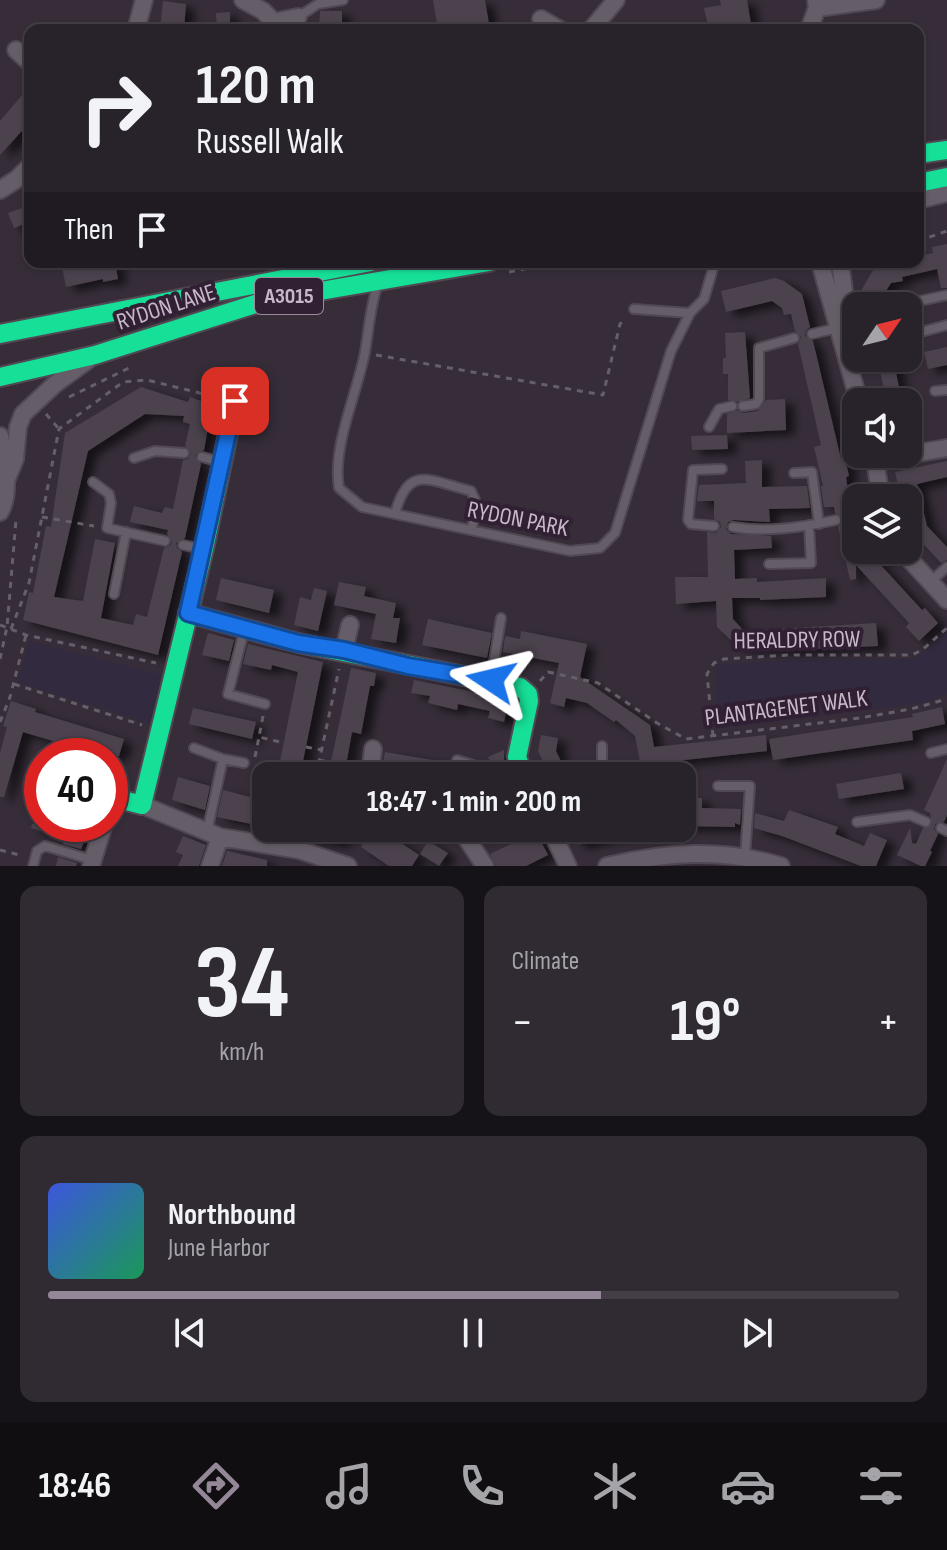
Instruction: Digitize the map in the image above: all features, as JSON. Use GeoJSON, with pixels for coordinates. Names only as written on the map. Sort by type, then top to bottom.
{"type":"FeatureCollection","features":[{"type":"Feature","properties":{"kind":"main road"},"geometry":{"type":"LineString","coordinates":[[924,153],[947,150]]}},
{"type":"Feature","properties":{"kind":"main road"},"geometry":{"type":"LineString","coordinates":[[924,182],[947,177]]}},
{"type":"Feature","properties":{"kind":"main road","name":"RYDON LANE"},"geometry":{"type":"LineString","coordinates":[[0,334],[375,271],[494,268]]}},
{"type":"Feature","properties":{"kind":"main road","name":"RYDON LANE"},"geometry":{"type":"LineString","coordinates":[[0,377],[95,355],[268,300],[375,271]]}},
{"type":"Feature","properties":{"kind":"main road"},"geometry":{"type":"LineString","coordinates":[[128,801],[142,805],[204,549],[235,401]]}},
{"type":"Feature","properties":{"kind":"main road"},"geometry":{"type":"LineString","coordinates":[[188,613],[298,643],[520,687],[528,694],[529,701],[516,762]]}},
{"type":"Feature","properties":{"kind":"street"},"geometry":{"type":"LineString","coordinates":[[138,24],[144,0]]}},
{"type":"Feature","properties":{"kind":"street"},"geometry":{"type":"LineString","coordinates":[[243,0],[263,11],[272,24]]}},
{"type":"Feature","properties":{"kind":"street"},"geometry":{"type":"LineString","coordinates":[[596,24],[616,0]]}},
{"type":"Feature","properties":{"kind":"street"},"geometry":{"type":"LineString","coordinates":[[811,24],[817,4],[876,0]]}},
{"type":"Feature","properties":{"kind":"street"},"geometry":{"type":"LineString","coordinates":[[279,24],[298,17]]}},
{"type":"Feature","properties":{"kind":"street"},"geometry":{"type":"LineString","coordinates":[[541,19],[550,24]]}},
{"type":"Feature","properties":{"kind":"street"},"geometry":{"type":"LineString","coordinates":[[16,50],[24,57]]}},
{"type":"Feature","properties":{"kind":"street"},"geometry":{"type":"LineString","coordinates":[[0,190],[24,172]]}},
{"type":"Feature","properties":{"kind":"street"},"geometry":{"type":"LineString","coordinates":[[924,199],[947,193]]}},
{"type":"Feature","properties":{"kind":"street"},"geometry":{"type":"LineString","coordinates":[[822,268],[855,388]]}},
{"type":"Feature","properties":{"kind":"street"},"geometry":{"type":"LineString","coordinates":[[841,268],[853,353],[854,384]]}},
{"type":"Feature","properties":{"kind":"street"},"geometry":{"type":"LineString","coordinates":[[843,283],[848,268]]}},
{"type":"Feature","properties":{"kind":"street"},"geometry":{"type":"LineString","coordinates":[[6,481],[15,459],[18,427],[23,414],[55,384],[95,355]]}},
{"type":"Feature","properties":{"kind":"street"},"geometry":{"type":"LineString","coordinates":[[0,436],[6,481],[3,506],[8,511]]}},
{"type":"Feature","properties":{"kind":"street"},"geometry":{"type":"LineString","coordinates":[[922,451],[947,448]]}},
{"type":"Feature","properties":{"kind":"street"},"geometry":{"type":"LineString","coordinates":[[914,564],[947,600]]}},
{"type":"Feature","properties":{"kind":"street"},"geometry":{"type":"LineString","coordinates":[[344,650],[350,625]]}},
{"type":"Feature","properties":{"kind":"street"},"geometry":{"type":"LineString","coordinates":[[372,762],[373,749]]}},
{"type":"Feature","properties":{"kind":"street"},"geometry":{"type":"LineString","coordinates":[[142,805],[214,835],[299,850],[343,865]]}},
{"type":"Feature","properties":{"kind":"street"},"geometry":{"type":"LineString","coordinates":[[210,866],[214,835]]}},
{"type":"Feature","properties":{"kind":"street"},"geometry":{"type":"LineString","coordinates":[[92,863],[98,842]]}},
{"type":"Feature","properties":{"kind":"street"},"geometry":{"type":"LineString","coordinates":[[469,842],[485,866]]}},
{"type":"Feature","properties":{"kind":"street"},"geometry":{"type":"LineString","coordinates":[[557,842],[568,866]]}},
{"type":"Feature","properties":{"kind":"street"},"geometry":{"type":"LineString","coordinates":[[607,866],[653,856],[721,853],[781,866]]}},
{"type":"Feature","properties":{"kind":"lane"},"geometry":{"type":"LineString","coordinates":[[298,17],[318,4],[343,0]]}},
{"type":"Feature","properties":{"kind":"lane","name":"RYDON PARK"},"geometry":{"type":"LineString","coordinates":[[375,271],[365,353],[338,458],[339,488],[362,507],[570,551],[600,548],[615,533],[671,351],[690,313],[704,299],[713,268]]}},
{"type":"Feature","properties":{"kind":"lane"},"geometry":{"type":"LineString","coordinates":[[947,295],[910,303],[917,333],[947,325]]}},
{"type":"Feature","properties":{"kind":"lane"},"geometry":{"type":"LineString","coordinates":[[634,309],[690,313]]}},
{"type":"Feature","properties":{"kind":"lane"},"geometry":{"type":"LineString","coordinates":[[812,334],[837,328]]}},
{"type":"Feature","properties":{"kind":"lane"},"geometry":{"type":"LineString","coordinates":[[743,406],[756,404],[759,399],[759,348],[794,338]]}},
{"type":"Feature","properties":{"kind":"lane"},"geometry":{"type":"LineString","coordinates":[[935,391],[947,390]]}},
{"type":"Feature","properties":{"kind":"lane"},"geometry":{"type":"LineString","coordinates":[[709,427],[719,409],[732,406]]}},
{"type":"Feature","properties":{"kind":"lane"},"geometry":{"type":"LineString","coordinates":[[134,458],[155,451],[184,453]]}},
{"type":"Feature","properties":{"kind":"lane"},"geometry":{"type":"LineString","coordinates":[[202,457],[222,462]]}},
{"type":"Feature","properties":{"kind":"lane"},"geometry":{"type":"LineString","coordinates":[[714,526],[691,524],[688,520],[693,470],[722,469]]}},
{"type":"Feature","properties":{"kind":"lane"},"geometry":{"type":"LineString","coordinates":[[794,473],[812,472],[819,524]]}},
{"type":"Feature","properties":{"kind":"lane"},"geometry":{"type":"LineString","coordinates":[[395,514],[402,491],[409,482],[420,479],[471,491],[476,502],[472,530]]}},
{"type":"Feature","properties":{"kind":"lane"},"geometry":{"type":"LineString","coordinates":[[93,482],[109,494],[111,503],[107,528],[165,541]]}},
{"type":"Feature","properties":{"kind":"lane"},"geometry":{"type":"LineString","coordinates":[[733,527],[751,530],[836,520]]}},
{"type":"Feature","properties":{"kind":"lane"},"geometry":{"type":"LineString","coordinates":[[769,564],[811,563],[809,525]]}},
{"type":"Feature","properties":{"kind":"lane"},"geometry":{"type":"LineString","coordinates":[[114,594],[126,532]]}},
{"type":"Feature","properties":{"kind":"lane"},"geometry":{"type":"LineString","coordinates":[[183,545],[204,549]]}},
{"type":"Feature","properties":{"kind":"lane"},"geometry":{"type":"LineString","coordinates":[[930,582],[947,567]]}},
{"type":"Feature","properties":{"kind":"lane"},"geometry":{"type":"LineString","coordinates":[[491,680],[501,618]]}},
{"type":"Feature","properties":{"kind":"lane"},"geometry":{"type":"LineString","coordinates":[[245,628],[228,694],[265,704]]}},
{"type":"Feature","properties":{"kind":"lane"},"geometry":{"type":"LineString","coordinates":[[602,746],[602,762]]}},
{"type":"Feature","properties":{"kind":"lane"},"geometry":{"type":"LineString","coordinates":[[194,748],[244,763]]}},
{"type":"Feature","properties":{"kind":"lane"},"geometry":{"type":"LineString","coordinates":[[931,753],[947,749]]}},
{"type":"Feature","properties":{"kind":"lane"},"geometry":{"type":"LineString","coordinates":[[214,835],[223,759]]}},
{"type":"Feature","properties":{"kind":"lane"},"geometry":{"type":"LineString","coordinates":[[457,760],[463,762]]}},
{"type":"Feature","properties":{"kind":"lane"},"geometry":{"type":"LineString","coordinates":[[718,786],[750,786],[745,857]]}},
{"type":"Feature","properties":{"kind":"lane"},"geometry":{"type":"LineString","coordinates":[[857,822],[910,815],[926,822]]}},
{"type":"Feature","properties":{"kind":"lane"},"geometry":{"type":"LineString","coordinates":[[34,863],[37,851],[45,846],[92,863]]}},
{"type":"Feature","properties":{"kind":"path"},"geometry":{"type":"LineString","coordinates":[[924,239],[947,231]]}},
{"type":"Feature","properties":{"kind":"path"},"geometry":{"type":"LineString","coordinates":[[365,353],[603,395],[620,324],[634,309]]}},
{"type":"Feature","properties":{"kind":"path"},"geometry":{"type":"LineString","coordinates":[[67,397],[134,366]]}},
{"type":"Feature","properties":{"kind":"path"},"geometry":{"type":"LineString","coordinates":[[0,659],[9,628],[29,583],[59,429],[123,382],[147,380],[235,401]]}},
{"type":"Feature","properties":{"kind":"path"},"geometry":{"type":"LineString","coordinates":[[44,411],[59,429]]}},
{"type":"Feature","properties":{"kind":"path"},"geometry":{"type":"LineString","coordinates":[[8,511],[9,628]]}},
{"type":"Feature","properties":{"kind":"path"},"geometry":{"type":"LineString","coordinates":[[42,517],[110,529]]}},
{"type":"Feature","properties":{"kind":"path"},"geometry":{"type":"LineString","coordinates":[[0,625],[26,635],[175,668]]}},
{"type":"Feature","properties":{"kind":"path","name":"HERALDRY ROW"},"geometry":{"type":"LineString","coordinates":[[713,736],[707,674],[714,663],[724,659],[788,655],[912,655],[947,628]]}},
{"type":"Feature","properties":{"kind":"path"},"geometry":{"type":"LineString","coordinates":[[0,722],[14,684],[26,635]]}},
{"type":"Feature","properties":{"kind":"path"},"geometry":{"type":"LineString","coordinates":[[326,762],[319,760],[344,650]]}},
{"type":"Feature","properties":{"kind":"path","name":"PLANTAGENET WALK"},"geometry":{"type":"LineString","coordinates":[[548,672],[598,683],[686,739],[860,718],[947,699]]}},
{"type":"Feature","properties":{"kind":"path"},"geometry":{"type":"LineString","coordinates":[[14,684],[161,731]]}},
{"type":"Feature","properties":{"kind":"path"},"geometry":{"type":"LineString","coordinates":[[244,763],[254,763],[265,704]]}},
{"type":"Feature","properties":{"kind":"path"},"geometry":{"type":"LineString","coordinates":[[259,737],[284,743]]}},
{"type":"Feature","properties":{"kind":"path"},"geometry":{"type":"LineString","coordinates":[[306,747],[322,750]]}},
{"type":"Feature","properties":{"kind":"path"},"geometry":{"type":"LineString","coordinates":[[0,850],[34,863]]}},
{"type":"Feature","properties":{"kind":"shaded area"},"geometry":{"type":"Polygon","coordinates":[[[947,633],[947,694],[923,703],[715,729],[717,665],[789,660],[914,659],[947,633]]]}},
{"type":"Feature","properties":{"kind":"shaded area"},"geometry":{"type":"Polygon","coordinates":[[[29,641],[162,675],[150,724],[18,682],[29,641]]]}},
{"type":"Feature","properties":{"kind":"building"},"geometry":{"type":"Polygon","coordinates":[[[433,0],[485,0],[489,24],[437,24],[433,0]]]}},
{"type":"Feature","properties":{"kind":"building"},"geometry":{"type":"Polygon","coordinates":[[[720,0],[747,0],[751,24],[708,24],[704,8],[721,5],[720,0]]]}},
{"type":"Feature","properties":{"kind":"building"},"geometry":{"type":"Polygon","coordinates":[[[163,1],[186,4],[184,24],[160,24],[163,1]]]}},
{"type":"Feature","properties":{"kind":"building"},"geometry":{"type":"Polygon","coordinates":[[[320,11],[342,11],[342,24],[319,24],[320,11]]]}},
{"type":"Feature","properties":{"kind":"building"},"geometry":{"type":"Polygon","coordinates":[[[230,12],[230,24],[217,24],[216,13],[230,12]]]}},
{"type":"Feature","properties":{"kind":"building"},"geometry":{"type":"Polygon","coordinates":[[[24,93],[24,129],[0,155],[0,121],[24,93]]]}},
{"type":"Feature","properties":{"kind":"building"},"geometry":{"type":"Polygon","coordinates":[[[22,208],[24,224],[14,228],[8,213],[22,208]]]}},
{"type":"Feature","properties":{"kind":"building"},"geometry":{"type":"Polygon","coordinates":[[[947,244],[947,288],[941,288],[937,269],[902,277],[903,281],[891,283],[885,292],[863,292],[874,268],[924,268],[924,255],[933,253],[932,247],[947,244]]]}},
{"type":"Feature","properties":{"kind":"building"},"geometry":{"type":"Polygon","coordinates":[[[62,268],[116,268],[118,279],[66,287],[62,268]]]}},
{"type":"Feature","properties":{"kind":"building"},"geometry":{"type":"Polygon","coordinates":[[[775,278],[802,294],[810,327],[805,336],[813,341],[842,468],[847,468],[849,476],[846,477],[847,484],[842,484],[842,517],[835,513],[834,507],[824,507],[823,486],[814,447],[821,445],[798,344],[801,337],[795,331],[791,314],[784,315],[782,308],[772,301],[726,312],[721,291],[775,278]]]}},
{"type":"Feature","properties":{"kind":"building"},"geometry":{"type":"Polygon","coordinates":[[[745,332],[750,398],[738,402],[728,400],[728,374],[723,374],[725,333],[745,332]]]}},
{"type":"Feature","properties":{"kind":"building"},"geometry":{"type":"Polygon","coordinates":[[[947,347],[947,365],[928,369],[924,352],[947,347]]]}},
{"type":"Feature","properties":{"kind":"building"},"geometry":{"type":"Polygon","coordinates":[[[880,372],[896,372],[899,388],[884,388],[880,372]]]}},
{"type":"Feature","properties":{"kind":"building"},"geometry":{"type":"Polygon","coordinates":[[[141,387],[188,402],[190,397],[219,411],[217,417],[210,417],[204,450],[195,456],[201,464],[185,538],[176,543],[182,552],[158,655],[23,620],[29,592],[33,593],[46,526],[51,527],[65,433],[141,387]],[[145,414],[88,451],[54,597],[83,601],[95,539],[115,543],[101,618],[133,625],[136,614],[147,617],[164,548],[172,542],[168,530],[130,522],[134,506],[162,513],[165,507],[173,509],[183,460],[188,459],[191,453],[185,446],[190,424],[183,422],[184,416],[145,414]]]}},
{"type":"Feature","properties":{"kind":"building"},"geometry":{"type":"Polygon","coordinates":[[[785,399],[786,430],[727,433],[727,414],[738,410],[743,413],[758,411],[766,400],[785,399]]]}},
{"type":"Feature","properties":{"kind":"building"},"geometry":{"type":"Polygon","coordinates":[[[727,435],[728,449],[692,450],[691,436],[727,435]]]}},
{"type":"Feature","properties":{"kind":"building"},"geometry":{"type":"Polygon","coordinates":[[[762,460],[762,487],[807,486],[810,508],[769,509],[770,522],[728,522],[726,529],[731,534],[771,536],[772,548],[734,550],[735,579],[757,578],[757,582],[826,578],[826,597],[732,598],[733,619],[744,631],[876,623],[878,646],[793,650],[738,647],[717,627],[716,601],[676,604],[675,577],[708,577],[707,532],[716,533],[721,527],[720,522],[714,519],[714,501],[697,501],[699,485],[746,483],[745,461],[762,460]]]}},
{"type":"Feature","properties":{"kind":"building"},"geometry":{"type":"Polygon","coordinates":[[[947,461],[947,477],[917,484],[898,484],[895,472],[947,461]]]}},
{"type":"Feature","properties":{"kind":"building"},"geometry":{"type":"Polygon","coordinates":[[[922,505],[927,526],[947,547],[947,560],[941,563],[922,543],[922,505]]]}},
{"type":"Feature","properties":{"kind":"building"},"geometry":{"type":"Polygon","coordinates":[[[842,523],[842,545],[838,527],[842,523]]]}},
{"type":"Feature","properties":{"kind":"building"},"geometry":{"type":"Polygon","coordinates":[[[846,564],[880,564],[938,623],[919,641],[906,627],[909,623],[856,565],[856,579],[850,580],[846,564]]]}},
{"type":"Feature","properties":{"kind":"building"},"geometry":{"type":"Polygon","coordinates":[[[221,578],[274,590],[269,613],[216,600],[221,578]]]}},
{"type":"Feature","properties":{"kind":"building"},"geometry":{"type":"Polygon","coordinates":[[[339,582],[366,587],[364,596],[396,603],[393,618],[400,618],[396,643],[371,639],[376,614],[334,605],[339,582]]]}},
{"type":"Feature","properties":{"kind":"building"},"geometry":{"type":"Polygon","coordinates":[[[314,588],[327,591],[318,631],[294,625],[300,597],[311,600],[314,588]]]}},
{"type":"Feature","properties":{"kind":"building"},"geometry":{"type":"Polygon","coordinates":[[[428,619],[492,633],[487,658],[422,645],[428,619]]]}},
{"type":"Feature","properties":{"kind":"building"},"geometry":{"type":"Polygon","coordinates":[[[521,631],[587,644],[580,677],[650,725],[654,747],[766,735],[767,751],[640,762],[635,736],[616,720],[614,722],[587,703],[566,698],[564,707],[550,703],[559,663],[503,652],[505,636],[520,639],[521,631]]]}},
{"type":"Feature","properties":{"kind":"building"},"geometry":{"type":"Polygon","coordinates":[[[208,633],[234,640],[229,661],[202,655],[208,633]]]}},
{"type":"Feature","properties":{"kind":"building"},"geometry":{"type":"Polygon","coordinates":[[[248,644],[323,662],[303,762],[280,762],[298,672],[272,665],[271,670],[243,664],[248,644]]]}},
{"type":"Feature","properties":{"kind":"building"},"geometry":{"type":"Polygon","coordinates":[[[351,668],[376,673],[374,686],[370,686],[361,734],[352,732],[347,762],[331,762],[351,668]]]}},
{"type":"Feature","properties":{"kind":"building"},"geometry":{"type":"Polygon","coordinates":[[[414,680],[509,699],[504,722],[488,718],[490,711],[458,704],[457,710],[428,703],[430,696],[411,693],[414,680]]]}},
{"type":"Feature","properties":{"kind":"building"},"geometry":{"type":"Polygon","coordinates":[[[11,701],[36,709],[35,712],[121,738],[43,738],[23,732],[4,797],[0,797],[0,753],[7,727],[3,726],[11,701]]]}},
{"type":"Feature","properties":{"kind":"building"},"geometry":{"type":"Polygon","coordinates":[[[942,707],[945,724],[912,731],[913,740],[773,760],[769,739],[913,717],[912,714],[942,707]]]}},
{"type":"Feature","properties":{"kind":"building"},"geometry":{"type":"Polygon","coordinates":[[[193,708],[256,722],[252,739],[189,724],[193,708]]]}},
{"type":"Feature","properties":{"kind":"building"},"geometry":{"type":"Polygon","coordinates":[[[541,735],[558,738],[556,751],[561,762],[543,762],[538,751],[541,735]]]}},
{"type":"Feature","properties":{"kind":"building"},"geometry":{"type":"Polygon","coordinates":[[[504,750],[504,762],[492,762],[488,757],[504,750]]]}},
{"type":"Feature","properties":{"kind":"building"},"geometry":{"type":"Polygon","coordinates":[[[385,752],[444,762],[383,762],[385,752]]]}},
{"type":"Feature","properties":{"kind":"building"},"geometry":{"type":"Polygon","coordinates":[[[947,759],[947,815],[944,822],[935,824],[938,834],[932,852],[925,866],[921,866],[897,855],[910,828],[912,843],[916,844],[923,828],[932,825],[930,813],[924,810],[947,759]]]}},
{"type":"Feature","properties":{"kind":"building"},"geometry":{"type":"Polygon","coordinates":[[[901,773],[904,789],[839,799],[836,784],[901,773]]]}},
{"type":"Feature","properties":{"kind":"building"},"geometry":{"type":"Polygon","coordinates":[[[178,777],[210,786],[205,810],[172,800],[178,777]]]}},
{"type":"Feature","properties":{"kind":"building"},"geometry":{"type":"Polygon","coordinates":[[[223,790],[252,797],[252,824],[217,817],[223,790]]]}},
{"type":"Feature","properties":{"kind":"building"},"geometry":{"type":"Polygon","coordinates":[[[696,798],[702,798],[702,808],[741,809],[740,825],[735,823],[735,827],[696,826],[696,798]]]}},
{"type":"Feature","properties":{"kind":"building"},"geometry":{"type":"Polygon","coordinates":[[[789,810],[838,827],[835,834],[864,846],[870,833],[887,840],[876,866],[861,866],[754,828],[755,813],[784,821],[789,810]]]}},
{"type":"Feature","properties":{"kind":"building"},"geometry":{"type":"Polygon","coordinates":[[[183,836],[206,845],[199,866],[178,866],[183,855],[176,852],[183,836]]]}},
{"type":"Feature","properties":{"kind":"building"},"geometry":{"type":"Polygon","coordinates":[[[64,842],[84,842],[81,849],[64,842]]]}},
{"type":"Feature","properties":{"kind":"building"},"geometry":{"type":"Polygon","coordinates":[[[365,842],[400,842],[419,855],[412,866],[389,866],[361,847],[365,842]]]}},
{"type":"Feature","properties":{"kind":"building"},"geometry":{"type":"Polygon","coordinates":[[[427,842],[448,853],[439,866],[420,854],[427,842]]]}},
{"type":"Feature","properties":{"kind":"building"},"geometry":{"type":"Polygon","coordinates":[[[515,842],[541,842],[548,855],[526,866],[496,866],[490,854],[515,842]]]}},
{"type":"Feature","properties":{"kind":"building"},"geometry":{"type":"Polygon","coordinates":[[[227,851],[267,860],[267,866],[222,866],[227,851]]]}},
{"type":"Feature","properties":{"kind":"building"},"geometry":{"type":"Polygon","coordinates":[[[58,857],[77,863],[76,866],[56,866],[58,857]]]}},
{"type":"Feature","properties":{"kind":"traffic: fast"},"geometry":{"type":"LineString","coordinates":[[924,153],[947,150]]}},
{"type":"Feature","properties":{"kind":"traffic: fast"},"geometry":{"type":"LineString","coordinates":[[924,182],[947,177]]}},
{"type":"Feature","properties":{"kind":"traffic: fast"},"geometry":{"type":"LineString","coordinates":[[0,334],[340,268]]}},
{"type":"Feature","properties":{"kind":"traffic: fast"},"geometry":{"type":"LineString","coordinates":[[0,377],[95,355],[268,300],[454,268]]}},
{"type":"Feature","properties":{"kind":"traffic: fast"},"geometry":{"type":"LineString","coordinates":[[128,801],[142,805],[204,549],[235,401]]}},
{"type":"Feature","properties":{"kind":"traffic: fast"},"geometry":{"type":"LineString","coordinates":[[188,613],[298,643],[520,687],[528,694],[529,701],[517,757],[519,762]]}},
{"type":"Feature","properties":{"kind":"route"},"geometry":{"type":"LineString","coordinates":[[235,401],[188,613],[298,643],[491,680]]}}]}
